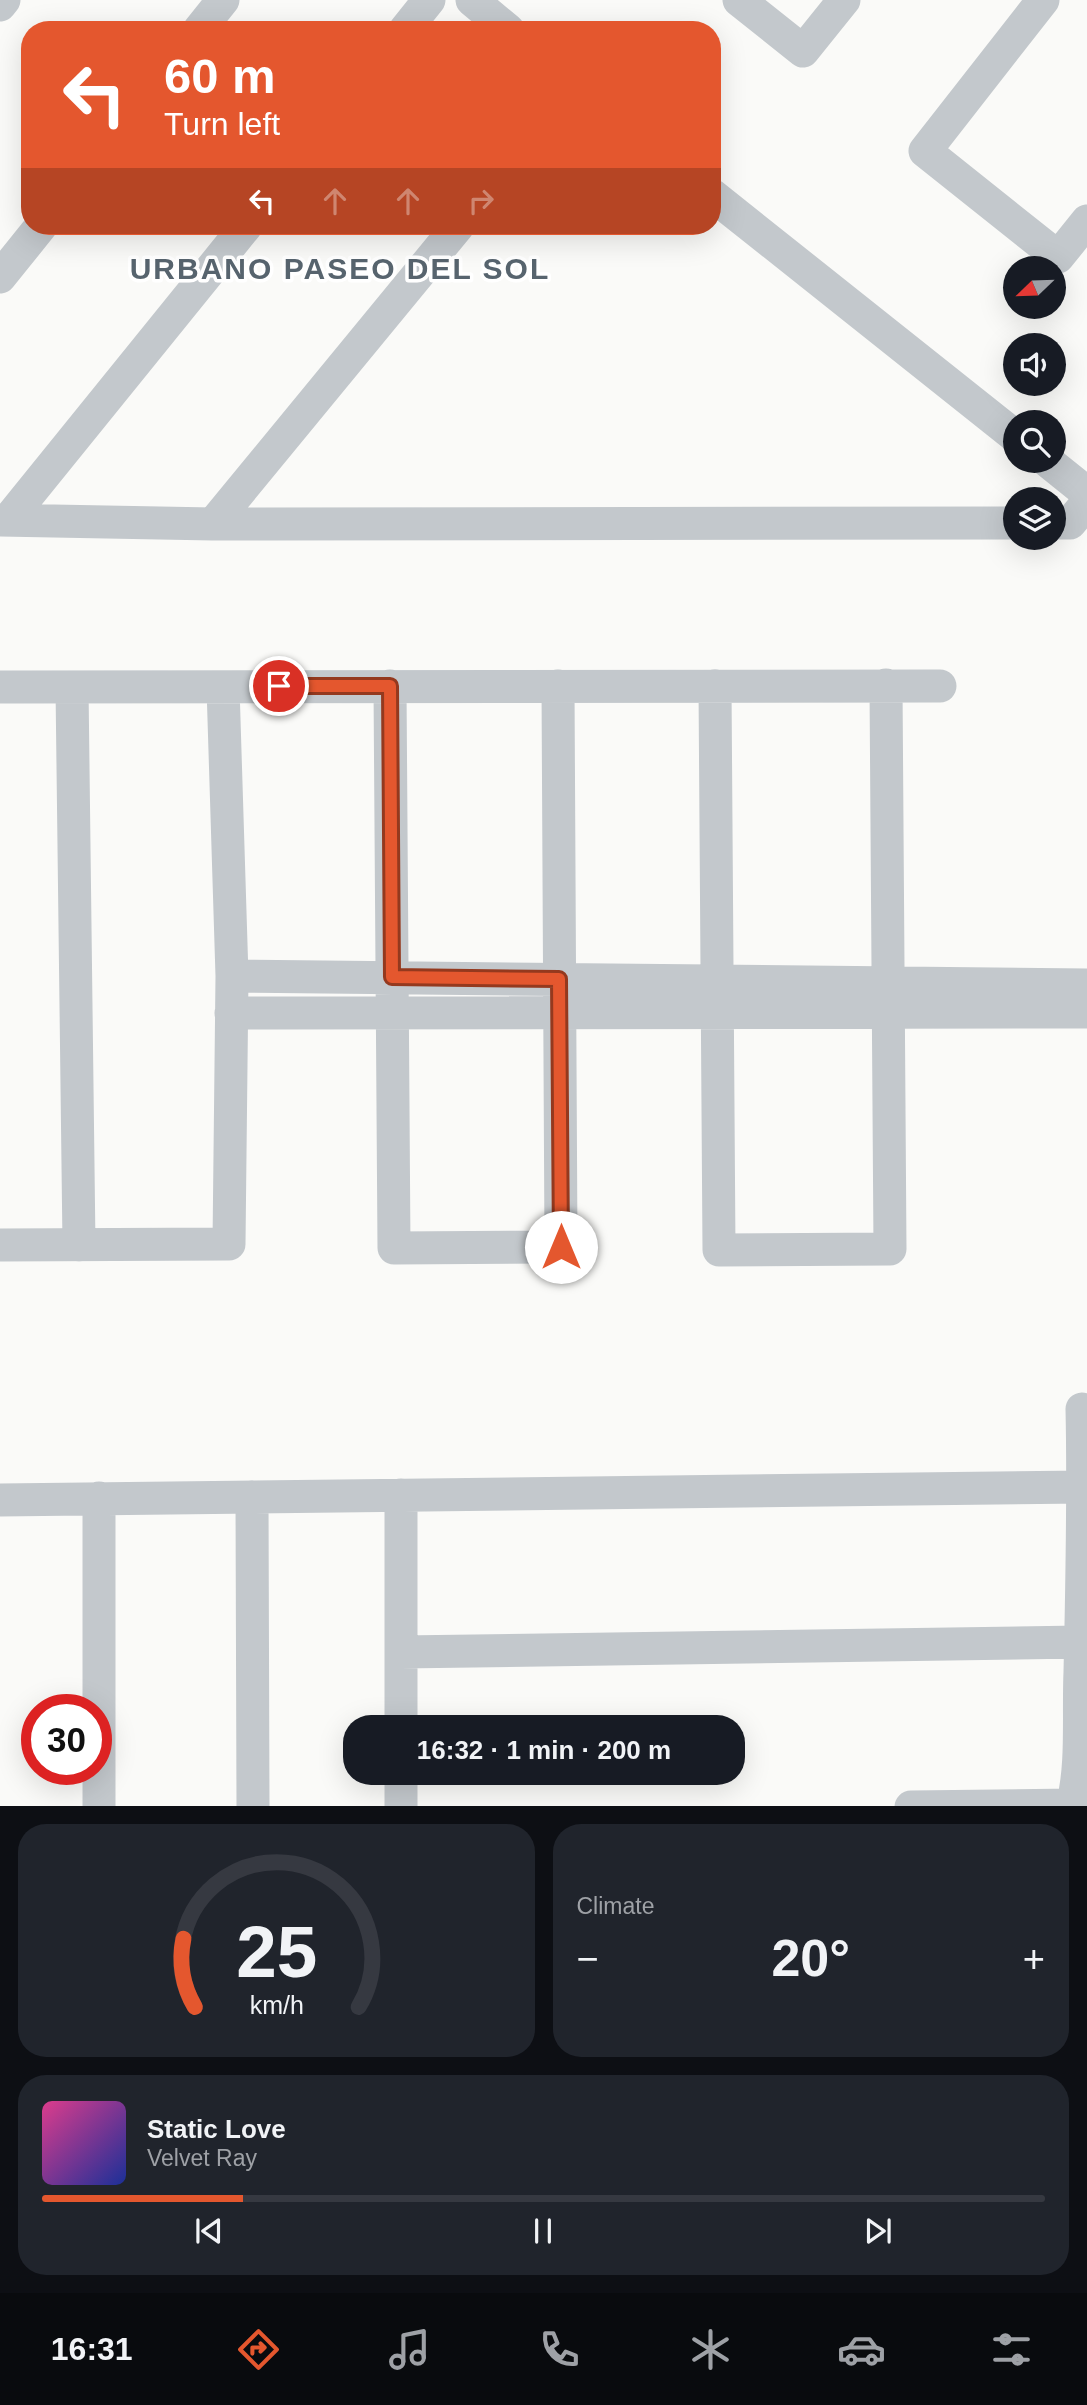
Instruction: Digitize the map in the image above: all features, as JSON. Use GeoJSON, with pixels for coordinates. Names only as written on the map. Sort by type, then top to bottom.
{"type":"FeatureCollection","features":[{"type":"Feature","properties":{"kind":"street"},"geometry":{"type":"LineString","coordinates":[[0,5],[4,0]]}},
{"type":"Feature","properties":{"kind":"street"},"geometry":{"type":"LineString","coordinates":[[206,21],[223,0]]}},
{"type":"Feature","properties":{"kind":"street"},"geometry":{"type":"LineString","coordinates":[[412,21],[429,0]]}},
{"type":"Feature","properties":{"kind":"street"},"geometry":{"type":"LineString","coordinates":[[472,0],[497,21]]}},
{"type":"Feature","properties":{"kind":"street"},"geometry":{"type":"LineString","coordinates":[[739,0],[803,51],[844,0]]}},
{"type":"Feature","properties":{"kind":"street"},"geometry":{"type":"LineString","coordinates":[[1043,0],[925,151],[1058,257],[1087,220]]}},
{"type":"Feature","properties":{"kind":"street"},"geometry":{"type":"LineString","coordinates":[[721,202],[1003,426]]}},
{"type":"Feature","properties":{"kind":"street"},"geometry":{"type":"LineString","coordinates":[[0,277],[34,235]]}},
{"type":"Feature","properties":{"kind":"street"},"geometry":{"type":"LineString","coordinates":[[4,520],[239,235]]}},
{"type":"Feature","properties":{"kind":"street"},"geometry":{"type":"LineString","coordinates":[[212,524],[451,235]]}},
{"type":"Feature","properties":{"kind":"street"},"geometry":{"type":"LineString","coordinates":[[1062,473],[1087,493]]}},
{"type":"Feature","properties":{"kind":"street"},"geometry":{"type":"LineString","coordinates":[[4,520],[212,524],[1003,523]]}},
{"type":"Feature","properties":{"kind":"street"},"geometry":{"type":"LineString","coordinates":[[715,686],[719,1250],[890,1250],[886,685]]}},
{"type":"Feature","properties":{"kind":"street"},"geometry":{"type":"LineString","coordinates":[[0,687],[940,685]]}},
{"type":"Feature","properties":{"kind":"street"},"geometry":{"type":"LineString","coordinates":[[390,686],[394,1248],[561,1247],[558,686]]}},
{"type":"Feature","properties":{"kind":"street"},"geometry":{"type":"LineString","coordinates":[[72,687],[79,1245]]}},
{"type":"Feature","properties":{"kind":"street"},"geometry":{"type":"LineString","coordinates":[[0,1245],[229,1244],[232,976],[223,687]]}},
{"type":"Feature","properties":{"kind":"street"},"geometry":{"type":"LineString","coordinates":[[232,976],[559,979],[717,996],[888,998],[1087,1012]]}},
{"type":"Feature","properties":{"kind":"street"},"geometry":{"type":"LineString","coordinates":[[888,998],[1087,985]]}},
{"type":"Feature","properties":{"kind":"street"},"geometry":{"type":"LineString","coordinates":[[232,1013],[560,1013],[717,996]]}},
{"type":"Feature","properties":{"kind":"street"},"geometry":{"type":"LineString","coordinates":[[1072,1806],[1077,1783],[1084,1487],[1082,1409]]}},
{"type":"Feature","properties":{"kind":"street"},"geometry":{"type":"LineString","coordinates":[[0,1500],[1084,1487]]}},
{"type":"Feature","properties":{"kind":"street"},"geometry":{"type":"LineString","coordinates":[[401,1495],[401,1715]]}},
{"type":"Feature","properties":{"kind":"street"},"geometry":{"type":"LineString","coordinates":[[252,1497],[253,1806]]}},
{"type":"Feature","properties":{"kind":"street"},"geometry":{"type":"LineString","coordinates":[[99,1498],[99,1806]]}},
{"type":"Feature","properties":{"kind":"street"},"geometry":{"type":"LineString","coordinates":[[401,1652],[1080,1642]]}},
{"type":"Feature","properties":{"kind":"street"},"geometry":{"type":"LineString","coordinates":[[401,1785],[401,1806]]}},
{"type":"Feature","properties":{"kind":"district","name":"URBANO PASEO DEL SOL"},"geometry":{"type":"Point","coordinates":[340,269]}},
{"type":"Feature","properties":{"kind":"route"},"geometry":{"type":"LineString","coordinates":[[279,686],[390,686],[392,977],[559,979],[561,1247]]}}]}
